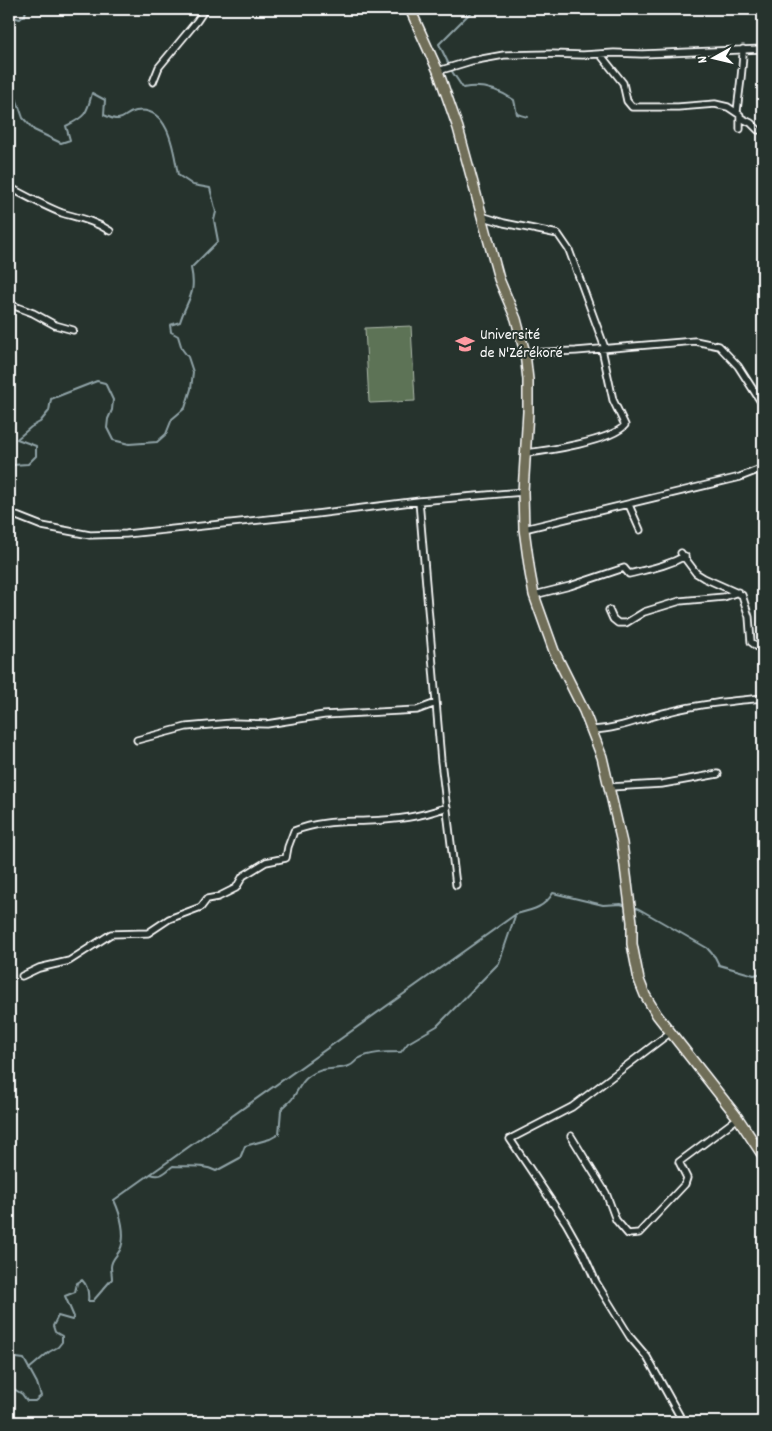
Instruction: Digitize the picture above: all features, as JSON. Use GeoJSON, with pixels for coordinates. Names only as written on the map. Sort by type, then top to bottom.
{"type":"FeatureCollection","features":[{"type":"Feature","properties":{"kind":"main road"},"geometry":{"type":"LineString","coordinates":[[410,9],[438,71],[458,128],[499,279],[516,319],[525,353],[528,380],[528,412],[523,492],[524,529],[534,594],[554,651],[593,730],[610,787],[622,843],[632,922],[632,944],[639,980],[649,1001],[738,1118],[763,1156]]}},
{"type":"Feature","properties":{"kind":"street"},"geometry":{"type":"LineString","coordinates":[[153,82],[158,67],[205,9]]}},
{"type":"Feature","properties":{"kind":"street"},"geometry":{"type":"LineString","coordinates":[[438,71],[471,61],[504,55],[642,54],[763,49]]}},
{"type":"Feature","properties":{"kind":"street"},"geometry":{"type":"LineString","coordinates":[[740,129],[739,90],[743,50]]}},
{"type":"Feature","properties":{"kind":"street"},"geometry":{"type":"LineString","coordinates":[[600,54],[623,83],[626,100],[632,107],[678,107],[715,104],[728,107],[758,130]]}},
{"type":"Feature","properties":{"kind":"street"},"geometry":{"type":"LineString","coordinates":[[9,187],[62,212],[102,225],[110,231]]}},
{"type":"Feature","properties":{"kind":"street"},"geometry":{"type":"LineString","coordinates":[[481,216],[512,225],[558,234],[569,250],[603,349],[613,400],[625,425],[621,430],[613,434],[565,447],[525,453]]}},
{"type":"Feature","properties":{"kind":"street"},"geometry":{"type":"LineString","coordinates":[[9,304],[74,330]]}},
{"type":"Feature","properties":{"kind":"street"},"geometry":{"type":"LineString","coordinates":[[525,353],[603,349],[695,341],[718,346],[738,366],[763,405]]}},
{"type":"Feature","properties":{"kind":"street"},"geometry":{"type":"LineString","coordinates":[[524,529],[740,477],[763,468]]}},
{"type":"Feature","properties":{"kind":"street"},"geometry":{"type":"LineString","coordinates":[[10,514],[42,526],[90,535],[126,534],[419,501],[523,492]]}},
{"type":"Feature","properties":{"kind":"street"},"geometry":{"type":"LineString","coordinates":[[419,501],[436,702],[456,885]]}},
{"type":"Feature","properties":{"kind":"street"},"geometry":{"type":"LineString","coordinates":[[629,505],[640,530]]}},
{"type":"Feature","properties":{"kind":"street"},"geometry":{"type":"LineString","coordinates":[[534,594],[570,586],[624,568],[629,574],[647,570],[672,563],[683,554],[696,573],[742,595],[749,617],[752,642],[763,651]]}},
{"type":"Feature","properties":{"kind":"street"},"geometry":{"type":"LineString","coordinates":[[609,610],[613,619],[618,623],[626,623],[644,612],[680,601],[724,597],[738,592]]}},
{"type":"Feature","properties":{"kind":"street"},"geometry":{"type":"LineString","coordinates":[[593,730],[605,730],[644,717],[694,706],[763,698]]}},
{"type":"Feature","properties":{"kind":"street"},"geometry":{"type":"LineString","coordinates":[[137,740],[186,727],[232,723],[267,724],[324,714],[417,710],[436,702]]}},
{"type":"Feature","properties":{"kind":"street"},"geometry":{"type":"LineString","coordinates":[[610,787],[662,784],[718,774]]}},
{"type":"Feature","properties":{"kind":"street"},"geometry":{"type":"LineString","coordinates":[[22,976],[39,968],[69,961],[111,934],[148,934],[169,919],[201,907],[207,899],[236,888],[243,876],[266,862],[286,858],[294,831],[327,822],[425,815],[447,807]]}},
{"type":"Feature","properties":{"kind":"street"},"geometry":{"type":"LineString","coordinates":[[671,1032],[572,1107],[510,1139],[566,1223],[596,1282],[630,1337],[647,1357],[683,1422]]}},
{"type":"Feature","properties":{"kind":"street"},"geometry":{"type":"LineString","coordinates":[[571,1136],[606,1193],[616,1220],[628,1234],[640,1233],[685,1184],[687,1178],[679,1162],[738,1118]]}},
{"type":"Feature","properties":{"kind":"green space"},"geometry":{"type":"Polygon","coordinates":[[[411,326],[415,401],[370,403],[365,328],[411,326]]]}},
{"type":"Feature","properties":{"kind":"waterway"},"geometry":{"type":"LineString","coordinates":[[9,16],[20,19],[25,15],[26,9]]}},
{"type":"Feature","properties":{"kind":"waterway"},"geometry":{"type":"LineString","coordinates":[[474,9],[439,44],[453,73],[463,88],[483,87],[502,93],[514,100],[517,114],[528,117]]}},
{"type":"Feature","properties":{"kind":"waterway"},"geometry":{"type":"LineString","coordinates":[[9,94],[15,95],[23,118],[34,130],[61,143],[70,140],[66,126],[84,114],[92,93],[105,100],[104,115],[111,118],[119,119],[136,111],[147,111],[156,115],[168,132],[178,175],[193,185],[210,188],[216,212],[214,220],[218,241],[191,268],[193,277],[192,291],[180,322],[170,325],[171,332],[178,336],[193,372],[191,389],[185,408],[172,419],[166,434],[157,442],[129,444],[113,440],[107,428],[113,400],[105,383],[97,381],[51,399],[49,411],[40,422],[17,439],[36,446],[36,456],[28,464],[12,465],[9,473]]}},
{"type":"Feature","properties":{"kind":"waterway"},"geometry":{"type":"LineString","coordinates":[[9,487],[13,495],[9,511]]}},
{"type":"Feature","properties":{"kind":"waterway"},"geometry":{"type":"LineString","coordinates":[[29,1369],[62,1342],[62,1336],[55,1332],[53,1326],[58,1316],[72,1320],[74,1317],[65,1296],[75,1292],[77,1283],[82,1280],[88,1290],[88,1301],[93,1301],[112,1279],[111,1264],[120,1250],[123,1238],[120,1218],[114,1200],[516,914],[542,905],[553,893],[603,905],[621,904],[626,906]]}},
{"type":"Feature","properties":{"kind":"waterway"},"geometry":{"type":"LineString","coordinates":[[633,907],[707,948],[719,965],[754,975],[763,973]]}},
{"type":"Feature","properties":{"kind":"waterway"},"geometry":{"type":"LineString","coordinates":[[151,1174],[160,1175],[173,1166],[201,1167],[216,1171],[240,1158],[245,1146],[270,1139],[279,1134],[281,1110],[292,1099],[308,1077],[318,1071],[352,1065],[358,1059],[368,1055],[401,1052],[408,1043],[437,1026],[499,963],[515,916]]}},
{"type":"Feature","properties":{"kind":"waterway"},"geometry":{"type":"LineString","coordinates":[[9,1162],[11,1167],[9,1171]]}},
{"type":"Feature","properties":{"kind":"waterway"},"geometry":{"type":"LineString","coordinates":[[9,1357],[24,1359],[37,1383],[41,1396],[35,1401],[27,1401],[22,1394],[14,1389],[9,1391]]}},
{"type":"Feature","properties":{"kind":"place","name":"Université de N'Zérékoré"},"geometry":{"type":"Point","coordinates":[465,344]}}]}
